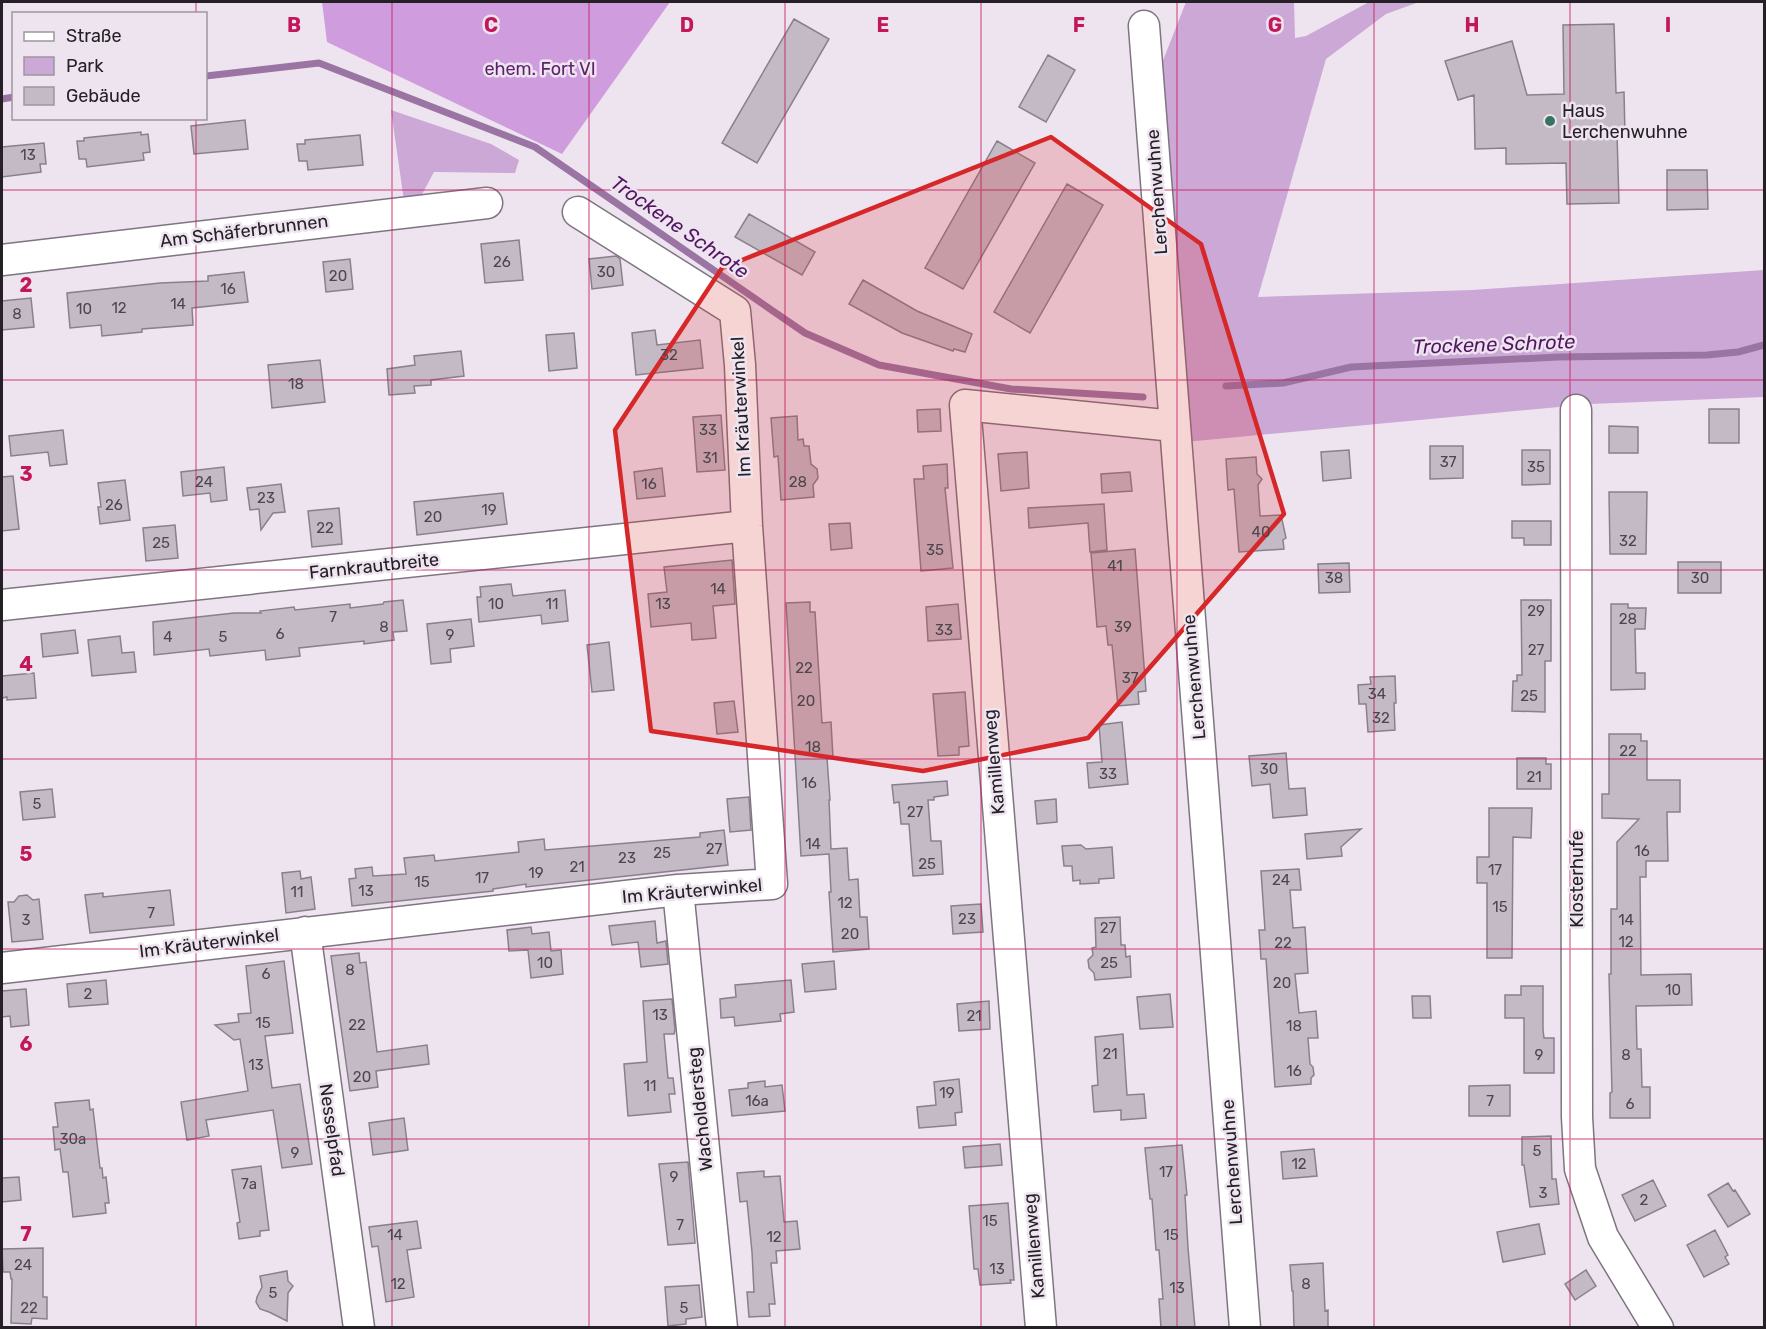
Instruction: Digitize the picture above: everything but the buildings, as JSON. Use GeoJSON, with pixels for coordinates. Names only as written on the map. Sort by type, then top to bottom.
{"type":"FeatureCollection","features":[{"type":"Feature","properties":{"kind":"street","name":"Lerchenwuhne"},"geometry":{"type":"LineString","coordinates":[[1144,27],[1245,1328]]}},
{"type":"Feature","properties":{"kind":"street","name":"Am Schäferbrunnen"},"geometry":{"type":"LineString","coordinates":[[2,260],[487,203]]}},
{"type":"Feature","properties":{"kind":"street","name":"Im Kräuterwinkel"},"geometry":{"type":"LineString","coordinates":[[2,968],[678,890],[772,884],[747,526],[740,366],[735,311],[578,212]]}},
{"type":"Feature","properties":{"kind":"street","name":"Kamillenweg"},"geometry":{"type":"LineString","coordinates":[[1041,1328],[965,405],[1174,426]]}},
{"type":"Feature","properties":{"kind":"street","name":"Klosterhufe"},"geometry":{"type":"LineString","coordinates":[[1576,411],[1577,1105],[1580,1169],[1603,1237],[1658,1328]]}},
{"type":"Feature","properties":{"kind":"street","name":"Farnkrautbreite"},"geometry":{"type":"LineString","coordinates":[[2,604],[747,526]]}},
{"type":"Feature","properties":{"kind":"street","name":"Wacholdersteg"},"geometry":{"type":"LineString","coordinates":[[678,890],[722,1328]]}},
{"type":"Feature","properties":{"kind":"street","name":"Nesselpfad"},"geometry":{"type":"LineString","coordinates":[[305,932],[359,1328]]}},
{"type":"Feature","properties":{"kind":"highlighted area"},"geometry":{"type":"Polygon","coordinates":[[[1051,137],[1201,244],[1284,514],[1088,738],[923,771],[651,731],[615,430],[722,268],[1051,137]]]}},
{"type":"Feature","properties":{"kind":"green space","name":"ehem. Fort VI"},"geometry":{"type":"Polygon","coordinates":[[[322,2],[670,2],[562,154],[327,42],[322,2]]]}},
{"type":"Feature","properties":{"kind":"green space"},"geometry":{"type":"Polygon","coordinates":[[[1186,2],[1294,2],[1295,38],[1306,36],[1369,2],[1419,2],[1386,14],[1326,59],[1258,297],[1472,290],[1764,270],[1764,397],[1591,404],[1185,442],[1160,68],[1186,2]]]}},
{"type":"Feature","properties":{"kind":"green space"},"geometry":{"type":"Polygon","coordinates":[[[391,110],[491,144],[519,160],[515,173],[434,172],[419,200],[404,201],[391,110]]]}},
{"type":"Feature","properties":{"kind":"waterway","name":"Trockene Schrote"},"geometry":{"type":"LineString","coordinates":[[207,76],[319,63],[535,147],[805,333],[879,365],[1011,389],[1143,397]]}},
{"type":"Feature","properties":{"kind":"waterway","name":"Trockene Schrote"},"geometry":{"type":"LineString","coordinates":[[2,99],[12,97]]}},
{"type":"Feature","properties":{"kind":"waterway","name":"Trockene Schrote"},"geometry":{"type":"LineString","coordinates":[[1226,386],[1283,383],[1351,367],[1558,357],[1707,355],[1738,352],[1764,345]]}},
{"type":"Feature","properties":{"kind":"place","name":"Haus Lerchenwuhne"},"geometry":{"type":"Point","coordinates":[1550,121]}}]}
